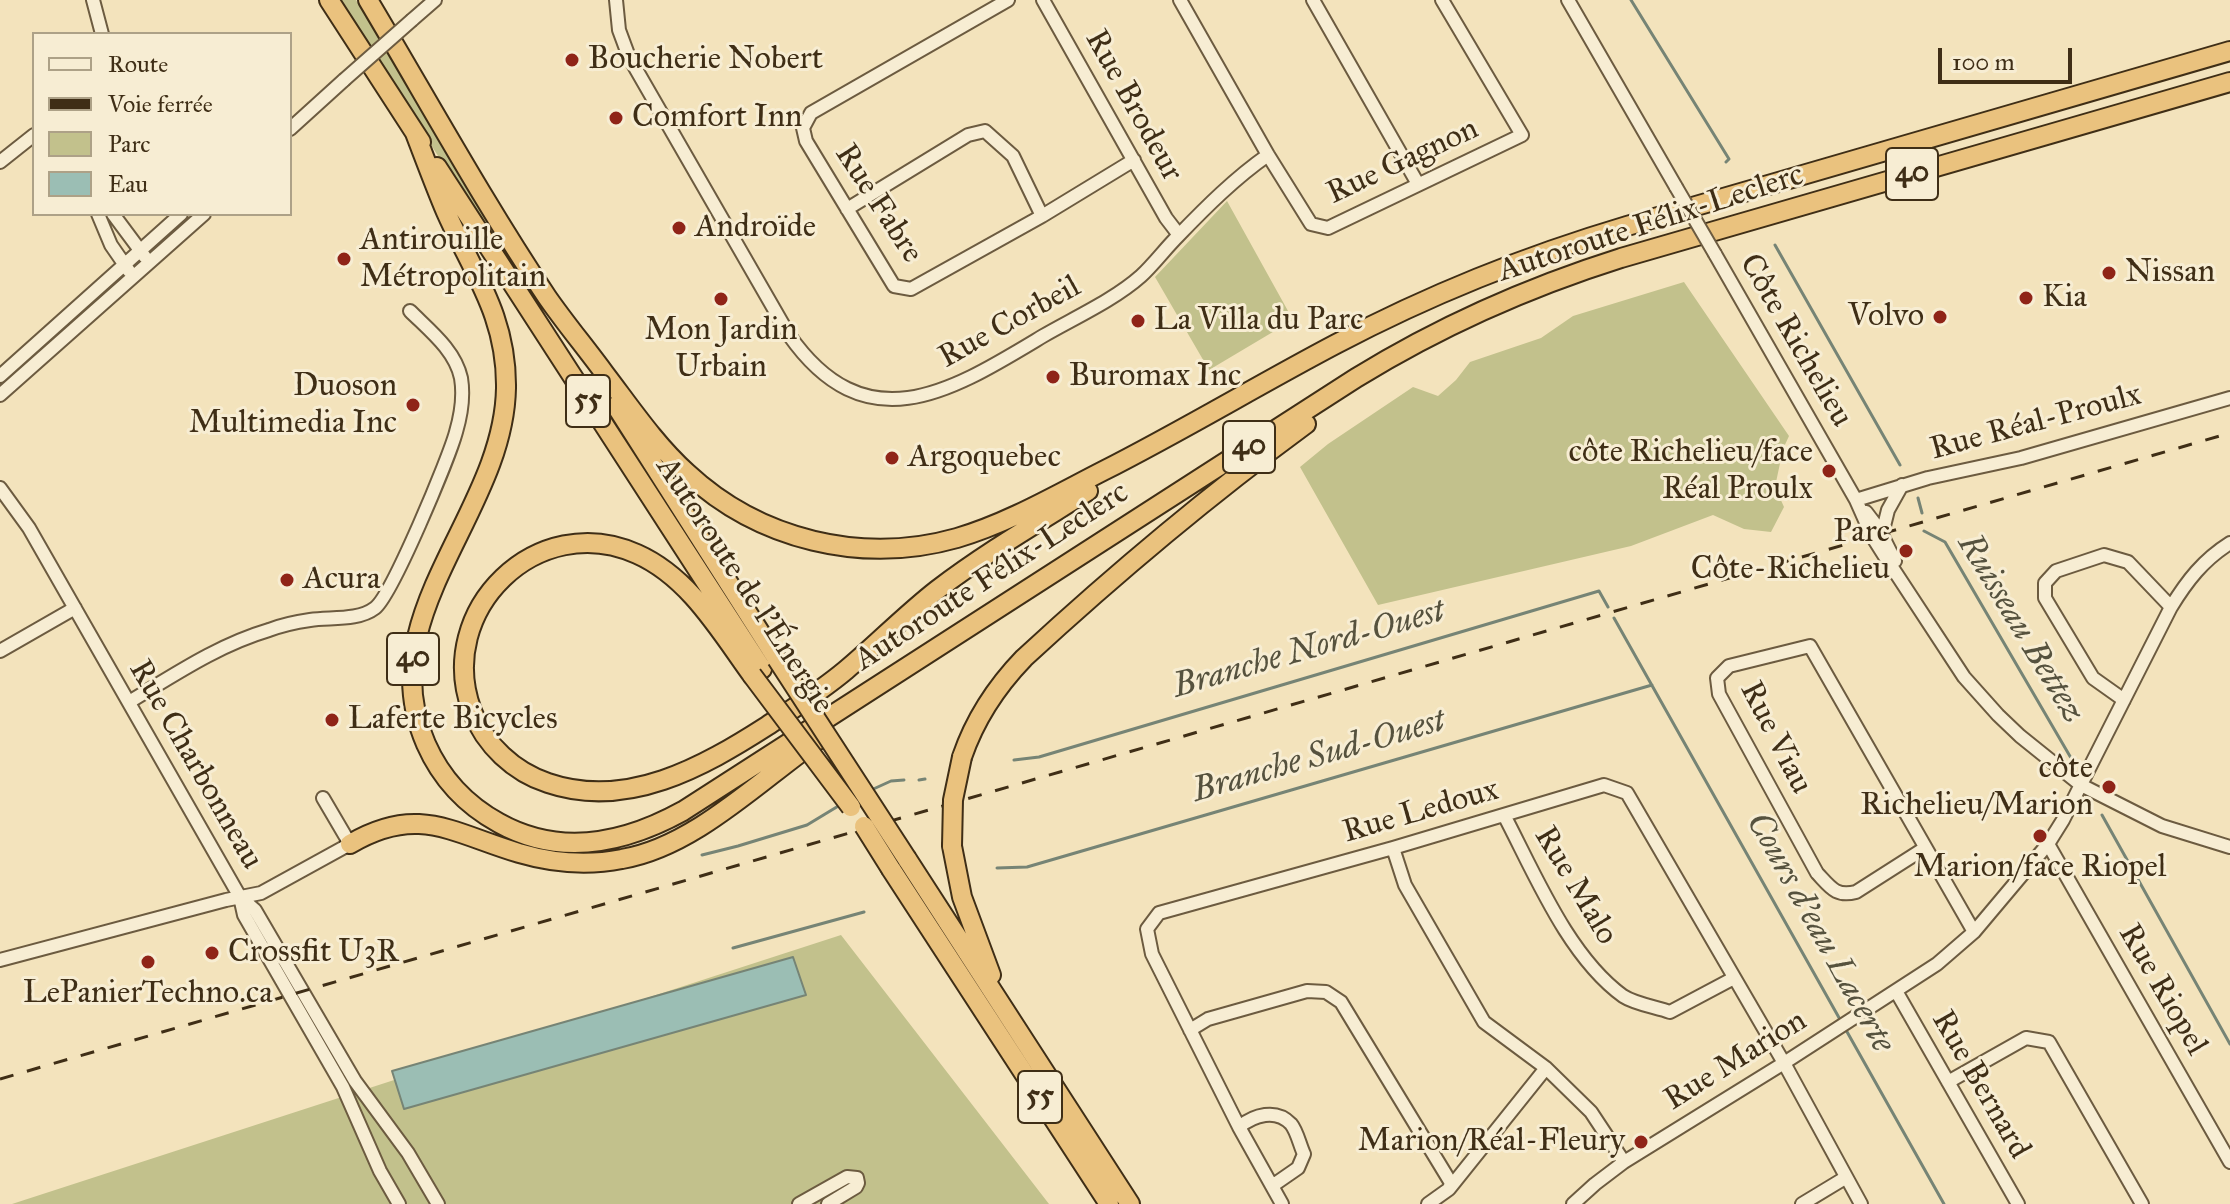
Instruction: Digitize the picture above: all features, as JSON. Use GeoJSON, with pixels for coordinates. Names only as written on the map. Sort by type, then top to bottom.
{"type":"FeatureCollection","features":[{"type":"Feature","properties":{"kind":"highway","name":"Autoroute de l'Énergie"},"geometry":{"type":"LineString","coordinates":[[329,0],[764,667],[899,864],[1003,1008],[1130,1204]]}},
{"type":"Feature","properties":{"kind":"highway","name":"Autoroute Félix-Leclerc"},"geometry":{"type":"LineString","coordinates":[[368,0],[548,299],[654,437],[688,474],[746,516],[783,532],[840,546],[884,549],[953,539],[1021,512],[1167,438],[1356,333],[1448,290],[1534,256],[1604,232],[2230,51]]}},
{"type":"Feature","properties":{"kind":"highway","name":"Autoroute Félix-Leclerc"},"geometry":{"type":"LineString","coordinates":[[415,133],[447,214],[487,293],[499,328],[505,363],[505,407],[495,454],[425,609],[416,641],[412,672],[417,717],[432,755],[453,787],[485,815],[524,834],[584,844],[649,828],[703,799],[1314,405],[1412,346],[1516,296],[1607,262],[2230,82]]}},
{"type":"Feature","properties":{"kind":"highway","name":"Autoroute de l'Énergie"},"geometry":{"type":"LineString","coordinates":[[548,299],[764,667],[851,807],[899,864],[1109,1204]]}},
{"type":"Feature","properties":{"kind":"highway"},"geometry":{"type":"LineString","coordinates":[[1003,1008],[963,903],[952,846],[953,800],[962,757],[990,698],[1032,650],[1163,537],[1241,473],[1412,346]]}},
{"type":"Feature","properties":{"kind":"highway"},"geometry":{"type":"LineString","coordinates":[[764,667],[670,574],[633,552],[593,544],[567,545],[543,551],[507,573],[476,613],[465,656],[466,686],[475,718],[495,748],[515,767],[546,783],[582,791],[618,791],[654,783],[716,757],[795,708],[847,670],[942,586],[1167,438]]}},
{"type":"Feature","properties":{"kind":"highway"},"geometry":{"type":"LineString","coordinates":[[350,844],[381,829],[412,823],[446,828],[516,852],[564,862],[605,862],[651,852],[710,820],[795,755],[1061,569]]}},
{"type":"Feature","properties":{"kind":"street"},"geometry":{"type":"LineString","coordinates":[[93,0],[101,32]]}},
{"type":"Feature","properties":{"kind":"street"},"geometry":{"type":"LineString","coordinates":[[292,127],[435,0]]}},
{"type":"Feature","properties":{"kind":"street","name":"Rue Corbeil"},"geometry":{"type":"LineString","coordinates":[[616,0],[618,24],[627,53],[789,335],[818,368],[854,391],[875,397],[900,399],[933,393],[962,383],[1129,285],[1239,177],[1268,155]]}},
{"type":"Feature","properties":{"kind":"street","name":"Rue Fabre"},"geometry":{"type":"LineString","coordinates":[[1008,0],[811,113],[803,128],[806,141],[894,286],[911,289],[1042,216],[1134,160]]}},
{"type":"Feature","properties":{"kind":"street","name":"Rue Brodeur"},"geometry":{"type":"LineString","coordinates":[[1043,0],[1166,218],[1179,235]]}},
{"type":"Feature","properties":{"kind":"street","name":"Rue Gagnon"},"geometry":{"type":"LineString","coordinates":[[1180,0],[1311,224],[1328,228],[1522,135],[1442,0]]}},
{"type":"Feature","properties":{"kind":"street"},"geometry":{"type":"LineString","coordinates":[[1313,0],[1418,184]]}},
{"type":"Feature","properties":{"kind":"street","name":"Côte Richelieu"},"geometry":{"type":"LineString","coordinates":[[1568,0],[1856,500],[1872,536],[1964,677],[1998,715],[2045,758],[2081,785],[2162,826],[2230,847]]}},
{"type":"Feature","properties":{"kind":"street"},"geometry":{"type":"LineString","coordinates":[[847,209],[968,135],[985,131],[1013,156],[1042,216]]}},
{"type":"Feature","properties":{"kind":"street"},"geometry":{"type":"LineString","coordinates":[[0,162],[32,137]]}},
{"type":"Feature","properties":{"kind":"street"},"geometry":{"type":"LineString","coordinates":[[99,216],[109,241],[133,276]]}},
{"type":"Feature","properties":{"kind":"street"},"geometry":{"type":"LineString","coordinates":[[114,216],[149,262]]}},
{"type":"Feature","properties":{"kind":"street"},"geometry":{"type":"LineString","coordinates":[[0,376],[179,216]]}},
{"type":"Feature","properties":{"kind":"street"},"geometry":{"type":"LineString","coordinates":[[0,395],[202,216]]}},
{"type":"Feature","properties":{"kind":"street"},"geometry":{"type":"LineString","coordinates":[[129,702],[239,640],[294,623],[363,614],[382,601],[450,452],[461,404],[461,380],[453,358],[410,311]]}},
{"type":"Feature","properties":{"kind":"street","name":"Rue Réal-Proulx"},"geometry":{"type":"LineString","coordinates":[[1856,500],[1902,485],[2010,461],[2230,398]]}},
{"type":"Feature","properties":{"kind":"street"},"geometry":{"type":"LineString","coordinates":[[1882,534],[1889,506],[1902,485]]}},
{"type":"Feature","properties":{"kind":"street","name":"Rue Charbonneau"},"geometry":{"type":"LineString","coordinates":[[0,488],[25,521],[240,897],[0,960]]}},
{"type":"Feature","properties":{"kind":"street","name":"Côte Richelieu"},"geometry":{"type":"LineString","coordinates":[[1856,500],[1882,534],[1906,586]]}},
{"type":"Feature","properties":{"kind":"street","name":"Rue Marion"},"geometry":{"type":"LineString","coordinates":[[1573,1204],[1624,1162],[1896,991],[1937,964],[1974,932],[2048,844],[2187,581],[2211,555],[2230,543]]}},
{"type":"Feature","properties":{"kind":"street"},"geometry":{"type":"LineString","coordinates":[[2124,700],[2093,678],[2045,598],[2045,583],[2056,571],[2104,555],[2128,562],[2171,607]]}},
{"type":"Feature","properties":{"kind":"street"},"geometry":{"type":"LineString","coordinates":[[0,651],[75,608]]}},
{"type":"Feature","properties":{"kind":"street","name":"Rue Viau"},"geometry":{"type":"LineString","coordinates":[[1925,848],[1856,892],[1844,895],[1833,890],[1817,873],[1719,694],[1717,678],[1729,666],[1810,646],[1974,932]]}},
{"type":"Feature","properties":{"kind":"street","name":"Rue Ledoux"},"geometry":{"type":"LineString","coordinates":[[1282,1204],[1239,1127],[1152,954],[1147,929],[1159,913],[1604,785],[1627,793],[1784,1063],[1861,1204]]}},
{"type":"Feature","properties":{"kind":"street"},"geometry":{"type":"LineString","coordinates":[[240,897],[261,893],[350,844],[323,798]]}},
{"type":"Feature","properties":{"kind":"street","name":"Rue Malo"},"geometry":{"type":"LineString","coordinates":[[1504,815],[1570,939],[1588,964],[1625,998],[1670,1012],[1734,978]]}},
{"type":"Feature","properties":{"kind":"street","name":"Rue Riopel"},"geometry":{"type":"LineString","coordinates":[[2048,844],[2230,1162]]}},
{"type":"Feature","properties":{"kind":"street"},"geometry":{"type":"LineString","coordinates":[[1393,848],[1405,885],[1484,1022],[1546,1068],[1591,1112],[1624,1162]]}},
{"type":"Feature","properties":{"kind":"street"},"geometry":{"type":"LineString","coordinates":[[240,897],[244,915],[339,1080],[380,1171],[399,1204]]}},
{"type":"Feature","properties":{"kind":"street"},"geometry":{"type":"LineString","coordinates":[[240,897],[253,907],[351,1075],[408,1153],[438,1204]]}},
{"type":"Feature","properties":{"kind":"street"},"geometry":{"type":"LineString","coordinates":[[1190,1030],[1208,1019],[1307,991],[1326,992],[1341,1002],[1451,1183],[1449,1189]]}},
{"type":"Feature","properties":{"kind":"street","name":"Rue Bernard"},"geometry":{"type":"LineString","coordinates":[[1896,991],[2018,1204]]}},
{"type":"Feature","properties":{"kind":"street"},"geometry":{"type":"LineString","coordinates":[[1948,1082],[2026,1038],[2049,1042],[2142,1204]]}},
{"type":"Feature","properties":{"kind":"street"},"geometry":{"type":"LineString","coordinates":[[1428,1204],[1449,1189],[1546,1068]]}},
{"type":"Feature","properties":{"kind":"street"},"geometry":{"type":"LineString","coordinates":[[1239,1127],[1251,1117],[1273,1114],[1292,1125],[1304,1154],[1298,1168],[1272,1186]]}},
{"type":"Feature","properties":{"kind":"street"},"geometry":{"type":"LineString","coordinates":[[1802,1204],[1845,1178]]}},
{"type":"Feature","properties":{"kind":"street"},"geometry":{"type":"LineString","coordinates":[[799,1204],[828,1199]]}},
{"type":"Feature","properties":{"kind":"green space"},"geometry":{"type":"Polygon","coordinates":[[[338,0],[356,0],[514,263],[510,268],[338,0]]]}},
{"type":"Feature","properties":{"kind":"green space"},"geometry":{"type":"Polygon","coordinates":[[[1227,201],[1293,320],[1209,370],[1155,277],[1227,201]]]}},
{"type":"Feature","properties":{"kind":"green space"},"geometry":{"type":"Polygon","coordinates":[[[1684,282],[1789,436],[1775,487],[1784,507],[1771,532],[1744,529],[1713,515],[1631,546],[1378,605],[1300,467],[1328,444],[1413,387],[1438,396],[1470,362],[1541,338],[1573,316],[1684,282]]]}},
{"type":"Feature","properties":{"kind":"green space"},"geometry":{"type":"Polygon","coordinates":[[[841,935],[1049,1204],[12,1204],[841,935]]]}},
{"type":"Feature","properties":{"kind":"water"},"geometry":{"type":"Polygon","coordinates":[[[793,957],[806,995],[404,1109],[392,1071],[793,957]]]}},
{"type":"Feature","properties":{"kind":"waterway","name":"Ruisseau Bettez"},"geometry":{"type":"LineString","coordinates":[[1631,0],[1729,159],[1726,162]]}},
{"type":"Feature","properties":{"kind":"waterway","name":"Ruisseau Bettez"},"geometry":{"type":"LineString","coordinates":[[1775,245],[1900,465]]}},
{"type":"Feature","properties":{"kind":"waterway","name":"Ruisseau Bettez"},"geometry":{"type":"LineString","coordinates":[[1918,498],[1922,513]]}},
{"type":"Feature","properties":{"kind":"waterway","name":"Ruisseau Bettez"},"geometry":{"type":"LineString","coordinates":[[1924,531],[1945,542],[2071,758]]}},
{"type":"Feature","properties":{"kind":"waterway","name":"Branche Nord-Ouest"},"geometry":{"type":"LineString","coordinates":[[1014,760],[1039,757],[1599,591],[1608,607]]}},
{"type":"Feature","properties":{"kind":"waterway","name":"Cours d'eau Lacerte"},"geometry":{"type":"LineString","coordinates":[[1614,618],[1842,1023]]}},
{"type":"Feature","properties":{"kind":"waterway","name":"Branche Sud-Ouest"},"geometry":{"type":"LineString","coordinates":[[997,868],[1027,867],[1652,685]]}},
{"type":"Feature","properties":{"kind":"waterway","name":"Branche Nord-Ouest"},"geometry":{"type":"LineString","coordinates":[[919,780],[925,779]]}},
{"type":"Feature","properties":{"kind":"waterway","name":"Branche Nord-Ouest"},"geometry":{"type":"LineString","coordinates":[[869,791],[891,781],[904,780]]}},
{"type":"Feature","properties":{"kind":"waterway","name":"Branche Nord-Ouest"},"geometry":{"type":"LineString","coordinates":[[702,855],[807,825],[840,805]]}},
{"type":"Feature","properties":{"kind":"waterway","name":"Ruisseau Bettez"},"geometry":{"type":"LineString","coordinates":[[2102,815],[2230,1044]]}},
{"type":"Feature","properties":{"kind":"waterway","name":"Branche Sud-Ouest"},"geometry":{"type":"LineString","coordinates":[[733,948],[864,912]]}},
{"type":"Feature","properties":{"kind":"waterway","name":"Cours d'eau Lacerte"},"geometry":{"type":"LineString","coordinates":[[1846,1030],[1944,1204]]}},
{"type":"Feature","properties":{"kind":"railway"},"geometry":{"type":"LineString","coordinates":[[0,1079],[2230,433]]}},
{"type":"Feature","properties":{"kind":"place","name":"Boucherie Nobert"},"geometry":{"type":"Point","coordinates":[572,60]}},
{"type":"Feature","properties":{"kind":"place","name":"Comfort Inn"},"geometry":{"type":"Point","coordinates":[616,118]}},
{"type":"Feature","properties":{"kind":"place","name":"Androïde"},"geometry":{"type":"Point","coordinates":[679,228]}},
{"type":"Feature","properties":{"kind":"place","name":"Antirouille Métropolitain"},"geometry":{"type":"Point","coordinates":[344,259]}},
{"type":"Feature","properties":{"kind":"place","name":"Nissan"},"geometry":{"type":"Point","coordinates":[2109,273]}},
{"type":"Feature","properties":{"kind":"place","name":"Kia"},"geometry":{"type":"Point","coordinates":[2026,298]}},
{"type":"Feature","properties":{"kind":"place","name":"Mon Jardin Urbain"},"geometry":{"type":"Point","coordinates":[721,299]}},
{"type":"Feature","properties":{"kind":"place","name":"Volvo"},"geometry":{"type":"Point","coordinates":[1940,317]}},
{"type":"Feature","properties":{"kind":"place","name":"La Villa du Parc"},"geometry":{"type":"Point","coordinates":[1138,321]}},
{"type":"Feature","properties":{"kind":"place","name":"Buromax Inc"},"geometry":{"type":"Point","coordinates":[1053,377]}},
{"type":"Feature","properties":{"kind":"place","name":"Duoson Multimedia Inc"},"geometry":{"type":"Point","coordinates":[413,405]}},
{"type":"Feature","properties":{"kind":"place","name":"Argoquebec"},"geometry":{"type":"Point","coordinates":[892,458]}},
{"type":"Feature","properties":{"kind":"place","name":"côte Richelieu/face Réal Proulx"},"geometry":{"type":"Point","coordinates":[1829,471]}},
{"type":"Feature","properties":{"kind":"place","name":"Parc Côte-Richelieu"},"geometry":{"type":"Point","coordinates":[1906,551]}},
{"type":"Feature","properties":{"kind":"place","name":"Acura"},"geometry":{"type":"Point","coordinates":[287,580]}},
{"type":"Feature","properties":{"kind":"place","name":"Laferte Bicycles"},"geometry":{"type":"Point","coordinates":[332,720]}},
{"type":"Feature","properties":{"kind":"place","name":"côte Richelieu/Marion"},"geometry":{"type":"Point","coordinates":[2109,787]}},
{"type":"Feature","properties":{"kind":"place","name":"Marion/face Riopel"},"geometry":{"type":"Point","coordinates":[2040,836]}},
{"type":"Feature","properties":{"kind":"place","name":"Crossfit U3R"},"geometry":{"type":"Point","coordinates":[212,953]}},
{"type":"Feature","properties":{"kind":"place","name":"LePanierTechno.ca"},"geometry":{"type":"Point","coordinates":[148,962]}},
{"type":"Feature","properties":{"kind":"place","name":"Marion/Réal-Fleury"},"geometry":{"type":"Point","coordinates":[1641,1142]}}]}
